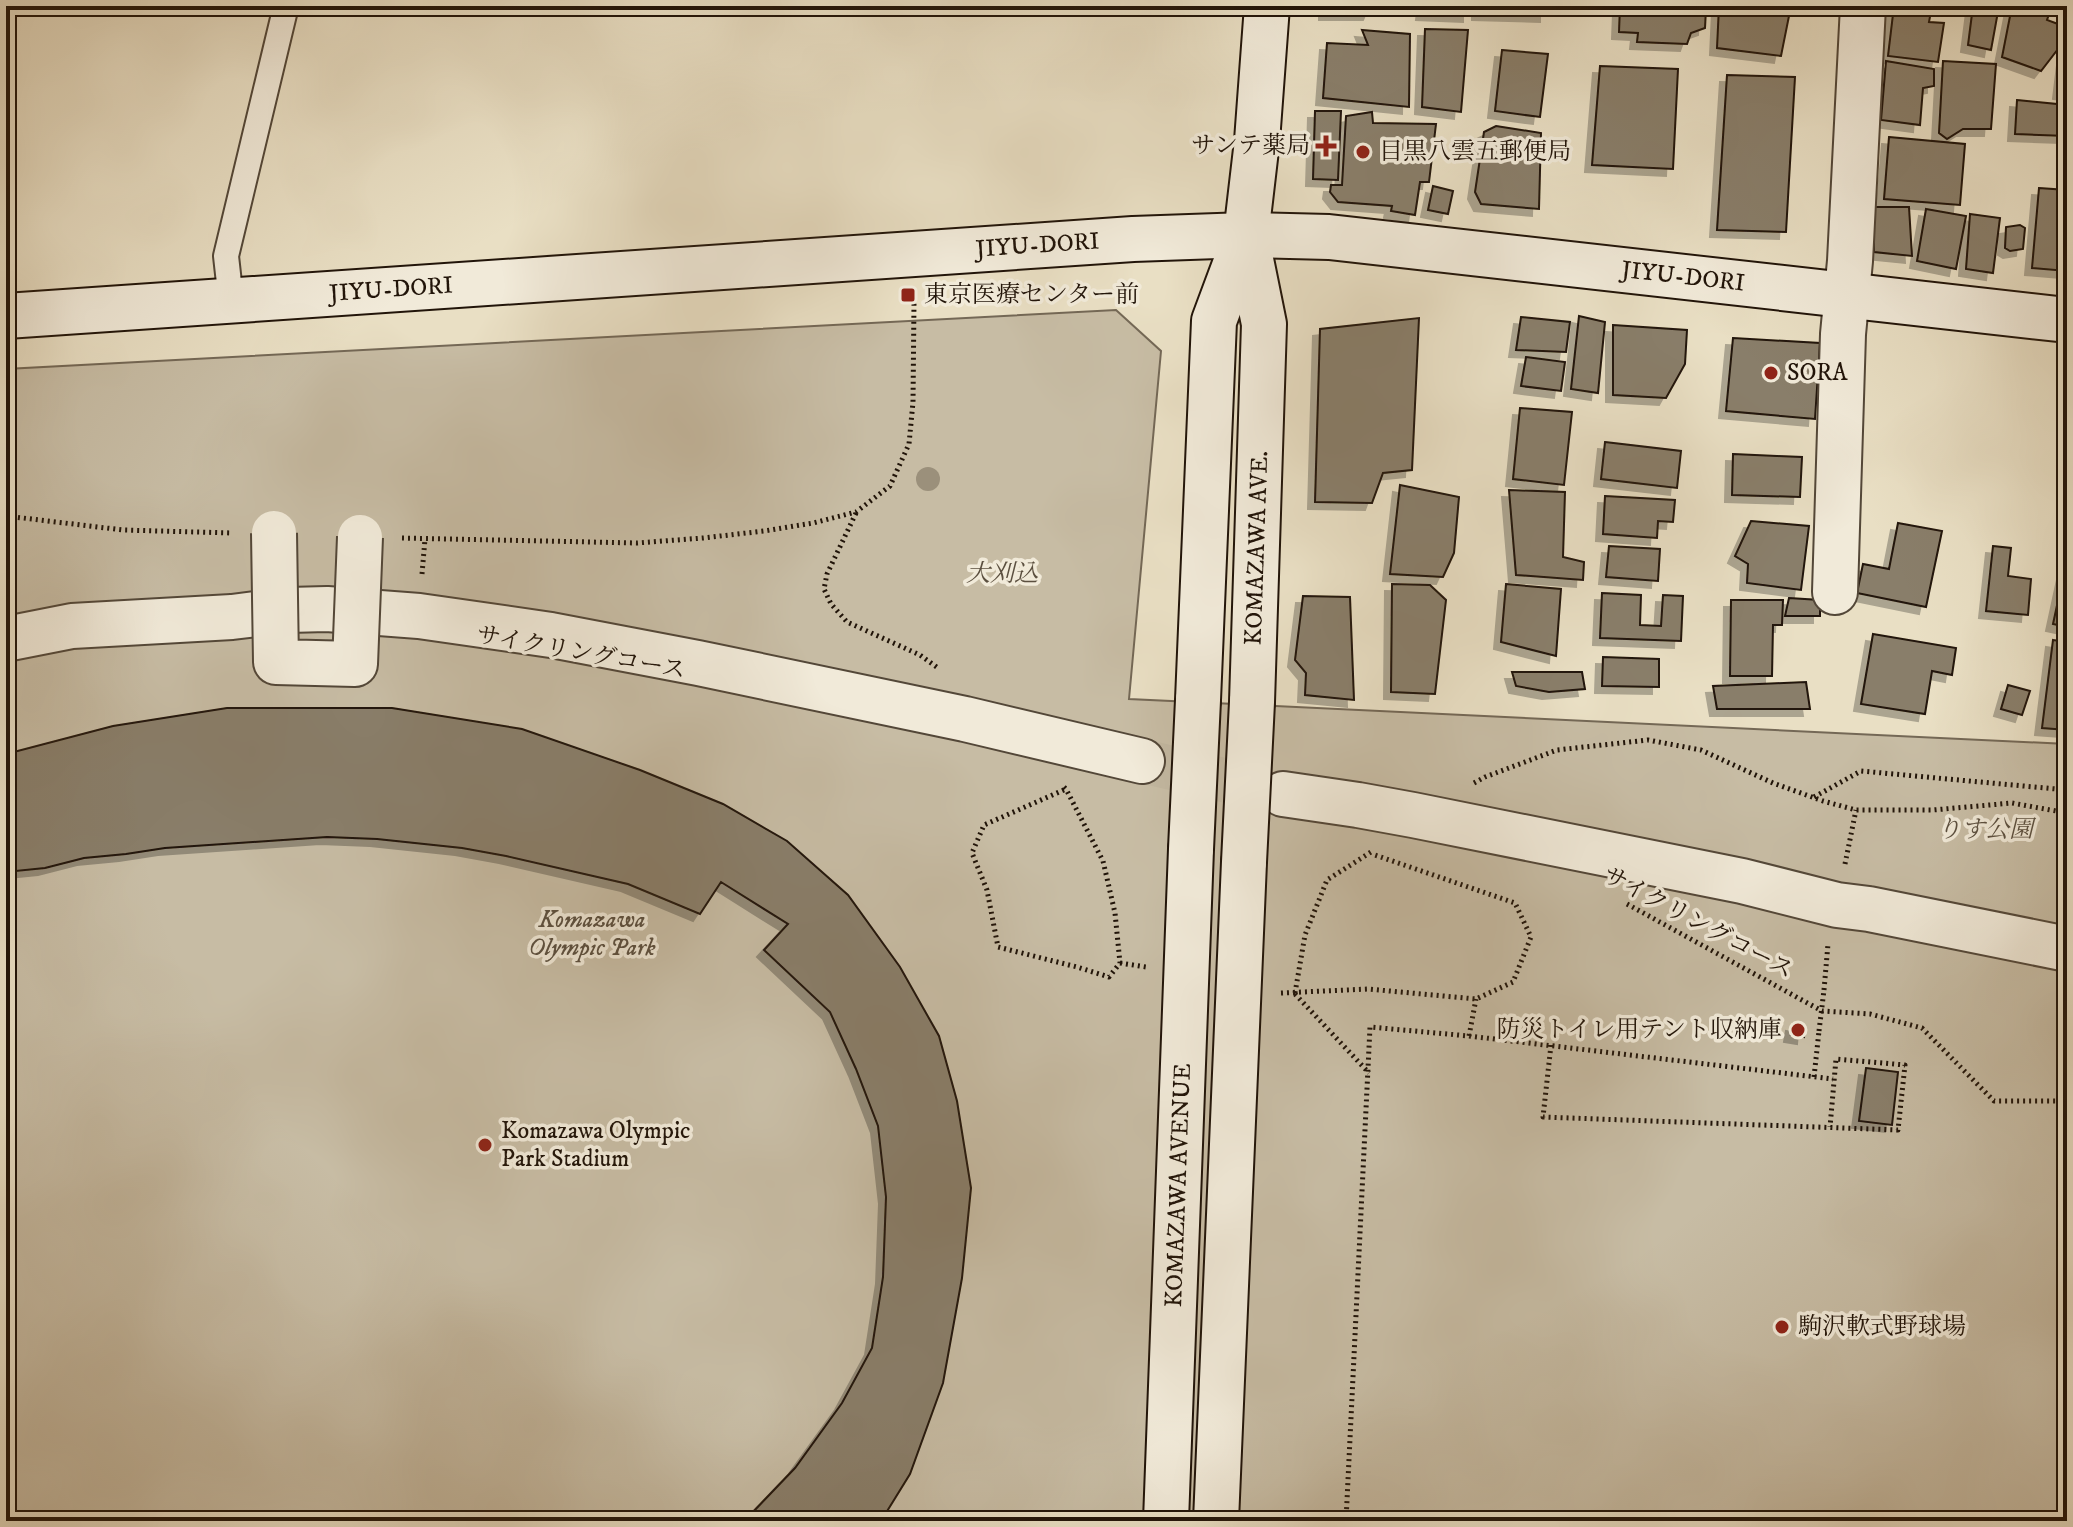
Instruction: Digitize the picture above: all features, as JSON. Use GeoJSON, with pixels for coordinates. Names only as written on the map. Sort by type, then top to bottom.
{"type":"FeatureCollection","features":[{"type":"Feature","properties":{"kind":"main road","name":"KOMAZAWA AVE."},"geometry":{"type":"LineString","coordinates":[[1191,849],[1214,321],[1246,235],[1267,6]]}},
{"type":"Feature","properties":{"kind":"main road"},"geometry":{"type":"LineString","coordinates":[[1835,592],[1843,334],[1850,261],[1863,6]]}},
{"type":"Feature","properties":{"kind":"main road","name":"JIYU-DORI"},"geometry":{"type":"LineString","coordinates":[[6,316],[1133,239],[1246,235],[1329,237],[2067,320]]}},
{"type":"Feature","properties":{"kind":"main road","name":"KOMAZAWA AVE."},"geometry":{"type":"LineString","coordinates":[[1216,1521],[1252,702],[1264,324],[1246,235]]}},
{"type":"Feature","properties":{"kind":"main road"},"geometry":{"type":"LineString","coordinates":[[274,533],[276,662],[355,664],[360,537]]}},
{"type":"Feature","properties":{"kind":"main road"},"geometry":{"type":"LineString","coordinates":[[6,639],[72,626],[232,617],[288,610],[327,609],[419,616],[551,635],[683,660],[965,719],[1142,761]]}},
{"type":"Feature","properties":{"kind":"main road"},"geometry":{"type":"LineString","coordinates":[[1283,794],[1358,805],[1742,881],[1837,905],[2067,949]]}},
{"type":"Feature","properties":{"kind":"main road","name":"KOMAZAWA AVENUE"},"geometry":{"type":"LineString","coordinates":[[1166,1521],[1191,849]]}},
{"type":"Feature","properties":{"kind":"lane"},"geometry":{"type":"LineString","coordinates":[[231,301],[226,256],[286,6]]}},
{"type":"Feature","properties":{"kind":"path"},"geometry":{"type":"LineString","coordinates":[[360,537],[637,543],[764,531],[856,512],[890,486],[909,444],[913,402],[914,303]]}},
{"type":"Feature","properties":{"kind":"path"},"geometry":{"type":"LineString","coordinates":[[856,512],[827,574],[824,589],[831,604],[847,622],[920,655],[953,678],[965,719]]}},
{"type":"Feature","properties":{"kind":"path"},"geometry":{"type":"LineString","coordinates":[[6,516],[123,530],[274,533]]}},
{"type":"Feature","properties":{"kind":"path"},"geometry":{"type":"LineString","coordinates":[[1473,783],[1557,750],[1648,740],[1701,750],[1773,783],[1856,810],[1933,810],[2012,803],[2067,813]]}},
{"type":"Feature","properties":{"kind":"path"},"geometry":{"type":"LineString","coordinates":[[1813,798],[1861,771],[2067,790]]}},
{"type":"Feature","properties":{"kind":"path"},"geometry":{"type":"LineString","coordinates":[[1066,789],[1103,861],[1115,913],[1120,963],[1109,977],[998,947],[987,890],[972,853],[984,825],[1066,789]]}},
{"type":"Feature","properties":{"kind":"path"},"geometry":{"type":"LineString","coordinates":[[1837,905],[1856,810]]}},
{"type":"Feature","properties":{"kind":"path"},"geometry":{"type":"LineString","coordinates":[[1371,854],[1515,903],[1531,937],[1513,982],[1476,999],[1368,989],[1295,993],[1305,935],[1327,880],[1371,854]]}},
{"type":"Feature","properties":{"kind":"path","name":"サイクリングコース"},"geometry":{"type":"LineString","coordinates":[[1616,898],[1822,1011],[1870,1014],[1922,1028],[1994,1101],[2067,1101]]}},
{"type":"Feature","properties":{"kind":"path"},"geometry":{"type":"LineString","coordinates":[[1120,963],[1146,967]]}},
{"type":"Feature","properties":{"kind":"path"},"geometry":{"type":"LineString","coordinates":[[1814,1077],[1824,990]]}},
{"type":"Feature","properties":{"kind":"path"},"geometry":{"type":"LineString","coordinates":[[1295,993],[1369,1073]]}},
{"type":"Feature","properties":{"kind":"path"},"geometry":{"type":"LineString","coordinates":[[1469,1036],[1476,999]]}},
{"type":"Feature","properties":{"kind":"path"},"geometry":{"type":"LineString","coordinates":[[1346,1521],[1370,1027],[1833,1079]]}},
{"type":"Feature","properties":{"kind":"path"},"geometry":{"type":"LineString","coordinates":[[1551,1045],[1543,1117],[1898,1130],[1905,1065],[1836,1059],[1830,1127]]}},
{"type":"Feature","properties":{"kind":"green space","name":"Komazawa Olympic Park"},"geometry":{"type":"Polygon","coordinates":[[[1116,310],[1161,351],[1129,699],[2067,744],[2067,1521],[6,1521],[6,369],[1116,310]]]}},
{"type":"Feature","properties":{"kind":"building"},"geometry":{"type":"Polygon","coordinates":[[[1326,6],[1373,6],[1370,13],[1326,13],[1326,6]]]}},
{"type":"Feature","properties":{"kind":"building"},"geometry":{"type":"Polygon","coordinates":[[[1424,6],[1470,6],[1470,15],[1423,13],[1424,6]]]}},
{"type":"Feature","properties":{"kind":"building"},"geometry":{"type":"Polygon","coordinates":[[[1479,6],[1547,6],[1547,15],[1479,13],[1479,6]]]}},
{"type":"Feature","properties":{"kind":"building"},"geometry":{"type":"Polygon","coordinates":[[[1620,6],[1706,9],[1705,28],[1691,33],[1687,44],[1637,42],[1638,33],[1619,32],[1620,6]]]}},
{"type":"Feature","properties":{"kind":"building"},"geometry":{"type":"Polygon","coordinates":[[[1719,6],[1791,6],[1781,56],[1717,48],[1719,6]]]}},
{"type":"Feature","properties":{"kind":"building"},"geometry":{"type":"Polygon","coordinates":[[[1894,6],[1932,6],[1929,22],[1944,23],[1938,62],[1888,56],[1894,6]]]}},
{"type":"Feature","properties":{"kind":"building"},"geometry":{"type":"Polygon","coordinates":[[[1973,6],[1999,6],[1991,50],[1968,45],[1973,6]]]}},
{"type":"Feature","properties":{"kind":"building"},"geometry":{"type":"Polygon","coordinates":[[[2012,6],[2052,6],[2047,20],[2058,24],[2058,49],[2041,71],[2002,57],[2012,6]]]}},
{"type":"Feature","properties":{"kind":"building"},"geometry":{"type":"Polygon","coordinates":[[[1425,29],[1468,30],[1461,112],[1422,107],[1425,29]]]}},
{"type":"Feature","properties":{"kind":"building"},"geometry":{"type":"Polygon","coordinates":[[[1362,30],[1410,34],[1409,107],[1323,98],[1327,43],[1368,45],[1362,30]]]}},
{"type":"Feature","properties":{"kind":"building"},"geometry":{"type":"Polygon","coordinates":[[[2067,33],[2067,93],[2060,92],[2067,33]]]}},
{"type":"Feature","properties":{"kind":"building"},"geometry":{"type":"Polygon","coordinates":[[[1502,50],[1548,54],[1540,117],[1495,111],[1502,50]]]}},
{"type":"Feature","properties":{"kind":"building"},"geometry":{"type":"Polygon","coordinates":[[[1886,61],[1934,69],[1934,86],[1923,88],[1920,125],[1881,120],[1886,61]]]}},
{"type":"Feature","properties":{"kind":"building"},"geometry":{"type":"Polygon","coordinates":[[[1943,61],[1996,64],[1991,129],[1963,129],[1947,139],[1939,133],[1943,61]]]}},
{"type":"Feature","properties":{"kind":"building"},"geometry":{"type":"Polygon","coordinates":[[[1600,66],[1678,69],[1673,169],[1592,165],[1600,66]]]}},
{"type":"Feature","properties":{"kind":"building"},"geometry":{"type":"Polygon","coordinates":[[[1727,75],[1795,77],[1786,232],[1717,230],[1727,75]]]}},
{"type":"Feature","properties":{"kind":"building"},"geometry":{"type":"Polygon","coordinates":[[[2017,100],[2067,105],[2067,136],[2015,134],[2017,100]]]}},
{"type":"Feature","properties":{"kind":"building"},"geometry":{"type":"Polygon","coordinates":[[[1315,111],[1341,111],[1338,180],[1313,179],[1315,111]]]}},
{"type":"Feature","properties":{"kind":"building"},"geometry":{"type":"Polygon","coordinates":[[[1372,112],[1373,123],[1436,124],[1429,182],[1420,182],[1415,215],[1391,211],[1392,206],[1338,202],[1330,192],[1331,185],[1342,185],[1346,116],[1372,112]]]}},
{"type":"Feature","properties":{"kind":"building"},"geometry":{"type":"Polygon","coordinates":[[[1496,126],[1541,133],[1539,209],[1481,204],[1475,192],[1484,132],[1496,126]]]}},
{"type":"Feature","properties":{"kind":"building"},"geometry":{"type":"Polygon","coordinates":[[[1889,137],[1965,144],[1960,205],[1884,199],[1889,137]]]}},
{"type":"Feature","properties":{"kind":"building"},"geometry":{"type":"Polygon","coordinates":[[[1433,186],[1453,191],[1448,214],[1428,210],[1433,186]]]}},
{"type":"Feature","properties":{"kind":"building"},"geometry":{"type":"Polygon","coordinates":[[[2039,188],[2067,190],[2067,271],[2032,268],[2039,188]]]}},
{"type":"Feature","properties":{"kind":"building"},"geometry":{"type":"Polygon","coordinates":[[[1874,207],[1909,207],[1912,256],[1874,252],[1874,207]]]}},
{"type":"Feature","properties":{"kind":"building"},"geometry":{"type":"Polygon","coordinates":[[[1926,209],[1966,216],[1956,269],[1917,261],[1926,209]]]}},
{"type":"Feature","properties":{"kind":"building"},"geometry":{"type":"Polygon","coordinates":[[[1970,214],[2000,218],[1993,273],[1966,269],[1970,214]]]}},
{"type":"Feature","properties":{"kind":"building"},"geometry":{"type":"Polygon","coordinates":[[[2020,225],[2025,228],[2023,249],[2010,251],[2005,248],[2006,227],[2020,225]]]}},
{"type":"Feature","properties":{"kind":"building"},"geometry":{"type":"Polygon","coordinates":[[[1579,316],[1605,322],[1598,393],[1571,389],[1579,316]]]}},
{"type":"Feature","properties":{"kind":"building"},"geometry":{"type":"Polygon","coordinates":[[[1521,317],[1570,322],[1566,352],[1516,350],[1521,317]]]}},
{"type":"Feature","properties":{"kind":"building"},"geometry":{"type":"Polygon","coordinates":[[[1419,318],[1412,470],[1383,473],[1372,503],[1315,502],[1320,329],[1419,318]]]}},
{"type":"Feature","properties":{"kind":"building"},"geometry":{"type":"Polygon","coordinates":[[[1613,325],[1687,330],[1685,364],[1666,398],[1613,395],[1613,325]]]}},
{"type":"Feature","properties":{"kind":"building"},"geometry":{"type":"Polygon","coordinates":[[[1733,338],[1820,343],[1815,419],[1726,411],[1733,338]]]}},
{"type":"Feature","properties":{"kind":"building"},"geometry":{"type":"Polygon","coordinates":[[[1526,357],[1565,362],[1561,391],[1521,386],[1526,357]]]}},
{"type":"Feature","properties":{"kind":"building"},"geometry":{"type":"Polygon","coordinates":[[[1520,408],[1572,412],[1564,485],[1513,479],[1520,408]]]}},
{"type":"Feature","properties":{"kind":"building"},"geometry":{"type":"Polygon","coordinates":[[[1605,442],[1681,451],[1677,488],[1601,479],[1605,442]]]}},
{"type":"Feature","properties":{"kind":"building"},"geometry":{"type":"Polygon","coordinates":[[[1733,454],[1802,457],[1800,497],[1732,495],[1733,454]]]}},
{"type":"Feature","properties":{"kind":"building"},"geometry":{"type":"Polygon","coordinates":[[[1400,485],[1459,497],[1454,553],[1443,577],[1390,574],[1400,485]]]}},
{"type":"Feature","properties":{"kind":"building"},"geometry":{"type":"Polygon","coordinates":[[[1509,490],[1565,492],[1563,557],[1584,562],[1583,580],[1516,575],[1509,490]]]}},
{"type":"Feature","properties":{"kind":"building"},"geometry":{"type":"Polygon","coordinates":[[[1605,496],[1675,500],[1673,522],[1658,521],[1657,538],[1603,534],[1605,496]]]}},
{"type":"Feature","properties":{"kind":"building"},"geometry":{"type":"Polygon","coordinates":[[[1751,521],[1809,526],[1801,590],[1747,583],[1748,564],[1735,556],[1751,521]]]}},
{"type":"Feature","properties":{"kind":"building"},"geometry":{"type":"Polygon","coordinates":[[[1898,523],[1942,531],[1926,607],[1857,593],[1863,564],[1889,569],[1898,523]]]}},
{"type":"Feature","properties":{"kind":"building"},"geometry":{"type":"Polygon","coordinates":[[[1609,546],[1660,549],[1658,581],[1606,577],[1609,546]]]}},
{"type":"Feature","properties":{"kind":"building"},"geometry":{"type":"Polygon","coordinates":[[[1993,546],[2011,548],[2008,576],[2031,579],[2028,615],[1986,611],[1993,546]]]}},
{"type":"Feature","properties":{"kind":"building"},"geometry":{"type":"Polygon","coordinates":[[[2067,559],[2067,627],[2053,624],[2067,559]]]}},
{"type":"Feature","properties":{"kind":"building"},"geometry":{"type":"Polygon","coordinates":[[[1392,584],[1430,585],[1446,600],[1435,694],[1391,692],[1392,584]]]}},
{"type":"Feature","properties":{"kind":"building"},"geometry":{"type":"Polygon","coordinates":[[[1506,584],[1561,589],[1556,656],[1501,642],[1506,584]]]}},
{"type":"Feature","properties":{"kind":"building"},"geometry":{"type":"Polygon","coordinates":[[[1602,593],[1641,595],[1640,625],[1661,626],[1663,595],[1683,596],[1681,641],[1600,638],[1602,593]]]}},
{"type":"Feature","properties":{"kind":"building"},"geometry":{"type":"Polygon","coordinates":[[[1303,596],[1350,597],[1354,700],[1305,695],[1306,673],[1295,660],[1303,596]]]}},
{"type":"Feature","properties":{"kind":"building"},"geometry":{"type":"Polygon","coordinates":[[[1789,598],[1820,600],[1820,616],[1785,616],[1789,598]]]}},
{"type":"Feature","properties":{"kind":"building"},"geometry":{"type":"Polygon","coordinates":[[[1731,600],[1783,600],[1782,625],[1773,625],[1772,676],[1730,676],[1731,600]]]}},
{"type":"Feature","properties":{"kind":"building"},"geometry":{"type":"Polygon","coordinates":[[[1873,634],[1956,648],[1952,675],[1932,671],[1925,714],[1861,704],[1873,634]]]}},
{"type":"Feature","properties":{"kind":"building"},"geometry":{"type":"Polygon","coordinates":[[[2053,640],[2067,642],[2067,730],[2042,728],[2053,640]]]}},
{"type":"Feature","properties":{"kind":"building"},"geometry":{"type":"Polygon","coordinates":[[[1603,657],[1659,659],[1659,687],[1602,686],[1603,657]]]}},
{"type":"Feature","properties":{"kind":"building"},"geometry":{"type":"Polygon","coordinates":[[[1512,672],[1582,672],[1585,689],[1549,692],[1516,686],[1512,672]]]}},
{"type":"Feature","properties":{"kind":"building"},"geometry":{"type":"Polygon","coordinates":[[[1806,682],[1810,709],[1717,709],[1713,686],[1806,682]]]}},
{"type":"Feature","properties":{"kind":"building"},"geometry":{"type":"Polygon","coordinates":[[[2008,685],[2030,691],[2022,715],[2001,709],[2008,685]]]}},
{"type":"Feature","properties":{"kind":"building"},"geometry":{"type":"Polygon","coordinates":[[[227,708],[392,708],[522,729],[640,770],[723,804],[787,841],[848,895],[900,967],[939,1036],[957,1101],[971,1188],[962,1278],[943,1383],[910,1474],[881,1521],[756,1521],[752,1513],[795,1468],[842,1403],[872,1348],[883,1277],[886,1197],[878,1126],[830,1012],[764,950],[788,924],[721,882],[700,914],[628,884],[462,848],[377,839],[327,837],[165,848],[6,872],[6,754],[113,726],[227,708]]]}},
{"type":"Feature","properties":{"kind":"building","name":"防災トイレ用テント収納庫"},"geometry":{"type":"Polygon","coordinates":[[[1793,1024],[1805,1026],[1804,1037],[1791,1035],[1793,1024]]]}},
{"type":"Feature","properties":{"kind":"building"},"geometry":{"type":"Polygon","coordinates":[[[1866,1068],[1898,1072],[1892,1125],[1859,1121],[1866,1068]]]}},
{"type":"Feature","properties":{"kind":"tunnel"},"geometry":{"type":"LineString","coordinates":[[1142,761],[1283,794]]}},
{"type":"Feature","properties":{"kind":"place","name":"サンテ薬局"},"geometry":{"type":"Point","coordinates":[1326,146]}},
{"type":"Feature","properties":{"kind":"place","name":"目黒八雲五郵便局"},"geometry":{"type":"Point","coordinates":[1363,152]}},
{"type":"Feature","properties":{"kind":"place","name":"東京医療センター前"},"geometry":{"type":"Point","coordinates":[908,295]}},
{"type":"Feature","properties":{"kind":"place","name":"SORA"},"geometry":{"type":"Point","coordinates":[1771,373]}},
{"type":"Feature","properties":{"kind":"place","name":"防災トイレ用テント収納庫"},"geometry":{"type":"Point","coordinates":[1798,1030]}},
{"type":"Feature","properties":{"kind":"place","name":"Komazawa Olympic Park Stadium"},"geometry":{"type":"Point","coordinates":[485,1145]}},
{"type":"Feature","properties":{"kind":"place","name":"駒沢軟式野球場"},"geometry":{"type":"Point","coordinates":[1782,1327]}},
{"type":"Feature","properties":{"kind":"park label","name":"大刈込"},"geometry":{"type":"Point","coordinates":[1002,574]}},
{"type":"Feature","properties":{"kind":"park label","name":"りす公園"},"geometry":{"type":"Point","coordinates":[1985,830]}}]}
